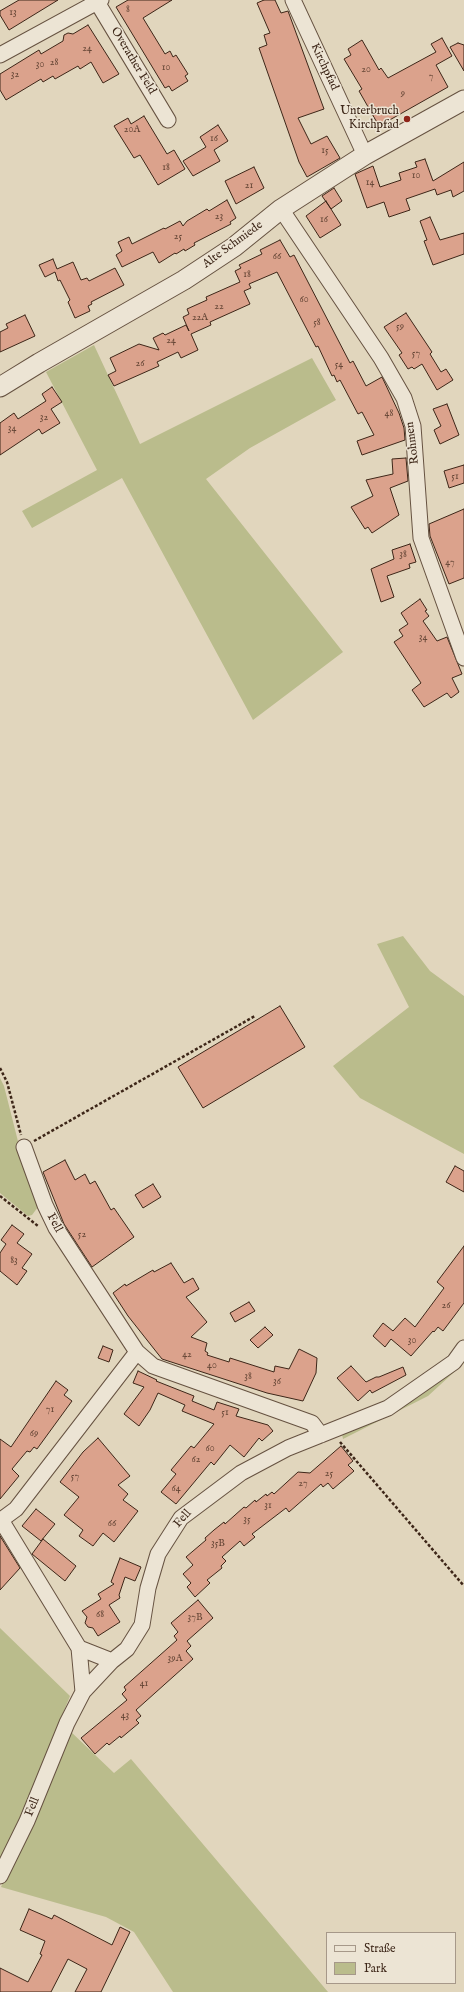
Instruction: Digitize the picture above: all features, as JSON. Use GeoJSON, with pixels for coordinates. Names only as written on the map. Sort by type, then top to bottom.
{"type":"FeatureCollection","features":[{"type":"Feature","properties":{"kind":"street","name":"Kirchpfad"},"geometry":{"type":"LineString","coordinates":[[293,0],[365,155]]}},
{"type":"Feature","properties":{"kind":"street","name":"Overather Feld"},"geometry":{"type":"LineString","coordinates":[[0,55],[99,1],[168,120]]}},
{"type":"Feature","properties":{"kind":"street","name":"Alte Schmiede"},"geometry":{"type":"LineString","coordinates":[[0,388],[39,363],[184,280],[234,247],[282,209],[365,155],[464,100]]}},
{"type":"Feature","properties":{"kind":"street","name":"Rohmen"},"geometry":{"type":"LineString","coordinates":[[282,209],[381,358],[404,398],[413,426],[421,538],[464,658]]}},
{"type":"Feature","properties":{"kind":"street","name":"Fell"},"geometry":{"type":"LineString","coordinates":[[24,1147],[45,1205],[56,1228],[137,1352],[153,1366],[312,1423],[326,1433]]}},
{"type":"Feature","properties":{"kind":"street","name":"Fell"},"geometry":{"type":"LineString","coordinates":[[0,1876],[27,1821],[67,1723],[83,1692],[112,1661],[127,1649],[142,1625],[148,1588],[158,1554],[181,1518],[241,1473],[288,1448],[388,1408],[454,1362],[464,1348]]}},
{"type":"Feature","properties":{"kind":"street"},"geometry":{"type":"LineString","coordinates":[[83,1692],[80,1648],[1,1521],[16,1509],[137,1352]]}},
{"type":"Feature","properties":{"kind":"street"},"geometry":{"type":"LineString","coordinates":[[80,1648],[112,1661]]}},
{"type":"Feature","properties":{"kind":"path"},"geometry":{"type":"LineString","coordinates":[[0,1068],[8,1082],[24,1147],[255,1016]]}},
{"type":"Feature","properties":{"kind":"path"},"geometry":{"type":"LineString","coordinates":[[0,1196],[40,1227]]}},
{"type":"Feature","properties":{"kind":"path"},"geometry":{"type":"LineString","coordinates":[[326,1433],[464,1586]]}},
{"type":"Feature","properties":{"kind":"green space"},"geometry":{"type":"Polygon","coordinates":[[[94,345],[140,444],[312,358],[336,400],[250,448],[206,479],[343,652],[253,720],[122,478],[32,528],[22,511],[97,470],[46,372],[94,345]]]}},
{"type":"Feature","properties":{"kind":"green space"},"geometry":{"type":"Polygon","coordinates":[[[403,936],[430,971],[464,996],[464,1154],[360,1098],[333,1066],[409,1007],[377,944],[403,936]]]}},
{"type":"Feature","properties":{"kind":"green space"},"geometry":{"type":"Polygon","coordinates":[[[0,1078],[4,1086],[25,1169],[38,1207],[32,1215],[28,1216],[0,1193],[0,1078]]]}},
{"type":"Feature","properties":{"kind":"green space"},"geometry":{"type":"Polygon","coordinates":[[[464,1350],[464,1363],[428,1396],[343,1439],[342,1434],[464,1350]]]}},
{"type":"Feature","properties":{"kind":"green space"},"geometry":{"type":"Polygon","coordinates":[[[0,1628],[70,1696],[0,1866],[0,1628]]]}},
{"type":"Feature","properties":{"kind":"green space"},"geometry":{"type":"Polygon","coordinates":[[[69,1730],[114,1773],[131,1759],[328,1992],[173,1992],[134,1932],[106,1917],[1,1887],[69,1730]]]}},
{"type":"Feature","properties":{"kind":"building"},"geometry":{"type":"Polygon","coordinates":[[[19,0],[58,0],[9,30],[0,15],[0,11],[19,0]]]}},
{"type":"Feature","properties":{"kind":"building"},"geometry":{"type":"Polygon","coordinates":[[[128,0],[172,0],[143,18],[165,54],[170,51],[173,57],[176,55],[188,74],[185,76],[188,81],[172,91],[169,86],[165,88],[116,7],[128,0]]]}},
{"type":"Feature","properties":{"kind":"building"},"geometry":{"type":"Polygon","coordinates":[[[264,0],[275,0],[281,13],[288,11],[324,109],[298,118],[311,144],[327,136],[340,158],[307,177],[299,162],[259,48],[267,45],[264,35],[270,33],[257,3],[264,0]]]}},
{"type":"Feature","properties":{"kind":"building"},"geometry":{"type":"Polygon","coordinates":[[[88,25],[119,74],[103,83],[91,62],[80,69],[78,66],[55,79],[53,76],[43,82],[41,79],[6,100],[0,90],[0,74],[39,50],[41,54],[63,41],[64,35],[68,33],[73,34],[88,25]]]}},
{"type":"Feature","properties":{"kind":"building"},"geometry":{"type":"Polygon","coordinates":[[[442,38],[452,56],[436,65],[448,87],[379,126],[359,91],[362,89],[344,59],[351,55],[348,49],[362,40],[379,70],[381,68],[388,78],[436,52],[431,44],[442,38]]]}},
{"type":"Feature","properties":{"kind":"building"},"geometry":{"type":"Polygon","coordinates":[[[458,43],[464,45],[464,71],[450,47],[458,43]]]}},
{"type":"Feature","properties":{"kind":"building"},"geometry":{"type":"Polygon","coordinates":[[[144,116],[167,154],[174,150],[185,169],[158,185],[140,155],[134,158],[114,126],[128,118],[131,124],[144,116]]]}},
{"type":"Feature","properties":{"kind":"building"},"geometry":{"type":"Polygon","coordinates":[[[218,125],[228,141],[214,150],[220,161],[193,176],[183,161],[206,147],[200,137],[218,125]]]}},
{"type":"Feature","properties":{"kind":"building"},"geometry":{"type":"Polygon","coordinates":[[[425,159],[433,181],[464,162],[464,191],[453,197],[451,190],[437,195],[435,189],[406,199],[410,210],[389,217],[384,202],[367,208],[355,174],[373,166],[380,187],[401,180],[399,173],[417,167],[415,162],[425,159]]]}},
{"type":"Feature","properties":{"kind":"building"},"geometry":{"type":"Polygon","coordinates":[[[254,167],[264,188],[236,204],[225,181],[254,167]]]}},
{"type":"Feature","properties":{"kind":"building"},"geometry":{"type":"Polygon","coordinates":[[[334,188],[342,201],[331,209],[322,196],[334,188]]]}},
{"type":"Feature","properties":{"kind":"building"},"geometry":{"type":"Polygon","coordinates":[[[227,200],[236,218],[230,222],[231,224],[194,243],[195,245],[185,251],[184,249],[176,254],[175,253],[159,263],[153,252],[122,267],[116,255],[122,251],[118,242],[129,237],[132,244],[180,221],[183,226],[187,221],[207,209],[209,211],[227,200]]]}},
{"type":"Feature","properties":{"kind":"building"},"geometry":{"type":"Polygon","coordinates":[[[326,201],[341,225],[320,238],[306,216],[326,201]]]}},
{"type":"Feature","properties":{"kind":"building"},"geometry":{"type":"Polygon","coordinates":[[[430,217],[440,240],[464,233],[464,254],[433,265],[424,241],[427,240],[420,221],[430,217]]]}},
{"type":"Feature","properties":{"kind":"building"},"geometry":{"type":"Polygon","coordinates":[[[280,240],[290,257],[294,255],[350,363],[353,361],[366,386],[382,377],[399,413],[404,428],[405,440],[362,455],[357,441],[374,435],[362,412],[358,414],[340,380],[337,382],[334,375],[332,376],[318,346],[316,347],[277,272],[249,284],[251,288],[244,291],[250,304],[210,322],[211,325],[191,334],[198,350],[181,358],[178,352],[157,362],[159,366],[114,386],[108,375],[116,371],[110,358],[139,344],[159,350],[153,338],[163,333],[165,335],[186,325],[189,331],[183,317],[189,314],[187,309],[207,300],[206,297],[240,282],[235,271],[241,268],[239,265],[262,254],[260,250],[280,240]]]}},
{"type":"Feature","properties":{"kind":"building"},"geometry":{"type":"Polygon","coordinates":[[[53,259],[57,269],[73,262],[81,280],[87,278],[89,281],[115,268],[124,285],[91,302],[92,304],[88,306],[90,311],[75,318],[68,302],[70,300],[60,280],[58,281],[55,272],[45,277],[39,265],[53,259]]]}},
{"type":"Feature","properties":{"kind":"building"},"geometry":{"type":"Polygon","coordinates":[[[406,313],[432,352],[430,354],[441,372],[446,369],[453,380],[437,390],[422,364],[414,369],[412,367],[408,369],[399,355],[402,353],[384,327],[406,313]]]}},
{"type":"Feature","properties":{"kind":"building"},"geometry":{"type":"Polygon","coordinates":[[[25,315],[35,336],[0,352],[0,332],[8,328],[6,324],[25,315]]]}},
{"type":"Feature","properties":{"kind":"building"},"geometry":{"type":"Polygon","coordinates":[[[52,387],[62,402],[51,409],[60,423],[42,434],[39,429],[0,455],[0,423],[14,413],[18,419],[46,401],[42,394],[52,387]]]}},
{"type":"Feature","properties":{"kind":"building"},"geometry":{"type":"Polygon","coordinates":[[[447,404],[459,435],[440,444],[434,430],[441,426],[433,409],[447,404]]]}},
{"type":"Feature","properties":{"kind":"building"},"geometry":{"type":"Polygon","coordinates":[[[406,458],[408,481],[390,488],[399,515],[372,533],[368,527],[365,529],[351,507],[373,496],[366,480],[393,474],[392,459],[406,458]]]}},
{"type":"Feature","properties":{"kind":"building"},"geometry":{"type":"Polygon","coordinates":[[[464,465],[464,483],[449,488],[444,471],[464,465]]]}},
{"type":"Feature","properties":{"kind":"building"},"geometry":{"type":"Polygon","coordinates":[[[464,509],[464,578],[449,584],[430,536],[429,524],[464,509]]]}},
{"type":"Feature","properties":{"kind":"building"},"geometry":{"type":"Polygon","coordinates":[[[410,544],[416,562],[409,564],[410,568],[387,576],[394,597],[381,602],[371,569],[394,559],[392,550],[410,544]]]}},
{"type":"Feature","properties":{"kind":"building"},"geometry":{"type":"Polygon","coordinates":[[[420,599],[429,616],[423,621],[437,641],[447,637],[462,674],[452,678],[459,692],[451,698],[447,693],[424,707],[412,690],[421,683],[394,642],[403,636],[399,630],[408,624],[401,613],[420,599]]]}},
{"type":"Feature","properties":{"kind":"building"},"geometry":{"type":"Polygon","coordinates":[[[280,1006],[305,1047],[203,1108],[178,1067],[280,1006]]]}},
{"type":"Feature","properties":{"kind":"building"},"geometry":{"type":"Polygon","coordinates":[[[65,1160],[75,1180],[85,1174],[90,1184],[95,1181],[111,1210],[114,1208],[134,1237],[92,1267],[64,1224],[43,1172],[65,1160]]]}},
{"type":"Feature","properties":{"kind":"building"},"geometry":{"type":"Polygon","coordinates":[[[455,1166],[464,1171],[464,1192],[446,1182],[455,1166]]]}},
{"type":"Feature","properties":{"kind":"building"},"geometry":{"type":"Polygon","coordinates":[[[153,1184],[161,1197],[143,1208],[135,1195],[153,1184]]]}},
{"type":"Feature","properties":{"kind":"building"},"geometry":{"type":"Polygon","coordinates":[[[12,1225],[24,1234],[17,1243],[32,1254],[22,1268],[27,1271],[17,1285],[0,1271],[0,1253],[6,1244],[1,1240],[12,1225]]]}},
{"type":"Feature","properties":{"kind":"building"},"geometry":{"type":"Polygon","coordinates":[[[464,1246],[464,1303],[443,1331],[438,1327],[411,1356],[391,1339],[385,1347],[373,1336],[383,1323],[393,1331],[405,1318],[415,1327],[444,1288],[437,1282],[464,1246]]]}},
{"type":"Feature","properties":{"kind":"building"},"geometry":{"type":"Polygon","coordinates":[[[171,1263],[184,1283],[193,1278],[199,1289],[186,1297],[207,1322],[191,1337],[207,1343],[205,1351],[208,1353],[207,1355],[229,1362],[230,1358],[274,1372],[275,1366],[289,1369],[299,1349],[317,1358],[316,1373],[303,1401],[267,1393],[162,1359],[128,1316],[113,1293],[125,1284],[126,1286],[153,1270],[154,1272],[171,1263]]]}},
{"type":"Feature","properties":{"kind":"building"},"geometry":{"type":"Polygon","coordinates":[[[249,1302],[255,1311],[235,1322],[230,1313],[249,1302]]]}},
{"type":"Feature","properties":{"kind":"building"},"geometry":{"type":"Polygon","coordinates":[[[265,1327],[273,1335],[258,1348],[250,1340],[265,1327]]]}},
{"type":"Feature","properties":{"kind":"building"},"geometry":{"type":"Polygon","coordinates":[[[103,1346],[113,1350],[109,1362],[98,1358],[103,1346]]]}},
{"type":"Feature","properties":{"kind":"building"},"geometry":{"type":"Polygon","coordinates":[[[351,1366],[366,1382],[403,1367],[406,1375],[372,1393],[370,1390],[358,1401],[337,1378],[351,1366]]]}},
{"type":"Feature","properties":{"kind":"building"},"geometry":{"type":"Polygon","coordinates":[[[138,1371],[157,1380],[156,1381],[194,1396],[192,1401],[214,1410],[217,1402],[239,1409],[236,1416],[268,1425],[273,1431],[262,1441],[259,1438],[244,1457],[230,1445],[214,1465],[211,1462],[176,1504],[161,1492],[176,1474],[171,1470],[191,1446],[194,1448],[214,1424],[182,1411],[185,1405],[158,1393],[150,1410],[139,1426],[124,1414],[144,1387],[133,1383],[138,1371]]]}},
{"type":"Feature","properties":{"kind":"building"},"geometry":{"type":"Polygon","coordinates":[[[56,1381],[68,1390],[64,1395],[72,1401],[37,1449],[34,1447],[30,1452],[27,1451],[12,1469],[19,1476],[0,1499],[0,1439],[11,1447],[56,1381]]]}},
{"type":"Feature","properties":{"kind":"building"},"geometry":{"type":"Polygon","coordinates":[[[98,1438],[130,1476],[118,1485],[128,1494],[123,1500],[138,1511],[114,1542],[103,1533],[93,1546],[79,1536],[83,1530],[64,1515],[79,1497],[60,1482],[83,1452],[98,1438]]]}},
{"type":"Feature","properties":{"kind":"building"},"geometry":{"type":"Polygon","coordinates":[[[341,1446],[353,1461],[348,1465],[354,1471],[333,1489],[328,1483],[323,1487],[321,1484],[289,1512],[286,1508],[252,1534],[255,1537],[244,1546],[240,1541],[222,1557],[226,1561],[221,1566],[222,1568],[207,1580],[210,1583],[195,1597],[187,1587],[191,1583],[183,1574],[193,1565],[186,1557],[206,1540],[205,1538],[214,1530],[224,1522],[225,1524],[244,1507],[246,1508],[255,1500],[256,1502],[266,1494],[267,1496],[272,1492],[274,1494],[298,1472],[310,1473],[341,1446]]]}},
{"type":"Feature","properties":{"kind":"building"},"geometry":{"type":"Polygon","coordinates":[[[36,1509],[55,1524],[41,1541],[22,1526],[36,1509]]]}},
{"type":"Feature","properties":{"kind":"building"},"geometry":{"type":"Polygon","coordinates":[[[0,1536],[20,1568],[0,1590],[0,1536]]]}},
{"type":"Feature","properties":{"kind":"building"},"geometry":{"type":"Polygon","coordinates":[[[43,1539],[76,1566],[65,1581],[32,1554],[43,1539]]]}},
{"type":"Feature","properties":{"kind":"building"},"geometry":{"type":"Polygon","coordinates":[[[120,1558],[141,1567],[135,1581],[125,1577],[119,1595],[120,1598],[109,1605],[120,1622],[98,1636],[93,1628],[88,1627],[85,1623],[87,1617],[82,1611],[101,1599],[98,1594],[114,1584],[111,1582],[120,1558]]]}},
{"type":"Feature","properties":{"kind":"building"},"geometry":{"type":"Polygon","coordinates":[[[198,1600],[213,1618],[187,1641],[191,1646],[186,1651],[193,1659],[136,1710],[141,1716],[136,1720],[139,1723],[121,1738],[120,1736],[109,1745],[107,1743],[95,1754],[81,1738],[127,1700],[122,1694],[126,1690],[124,1687],[177,1640],[174,1636],[178,1632],[171,1623],[198,1600]]]}},
{"type":"Feature","properties":{"kind":"building"},"geometry":{"type":"Polygon","coordinates":[[[29,1909],[52,1919],[54,1915],[112,1945],[120,1927],[130,1932],[101,1992],[75,1992],[87,1969],[68,1959],[51,1992],[0,1992],[0,1968],[28,1982],[42,1955],[40,1954],[45,1941],[20,1930],[29,1909]]]}},
{"type":"Feature","properties":{"kind":"place","name":"Unterbruch Kirchpfad"},"geometry":{"type":"Point","coordinates":[407,119]}}]}
